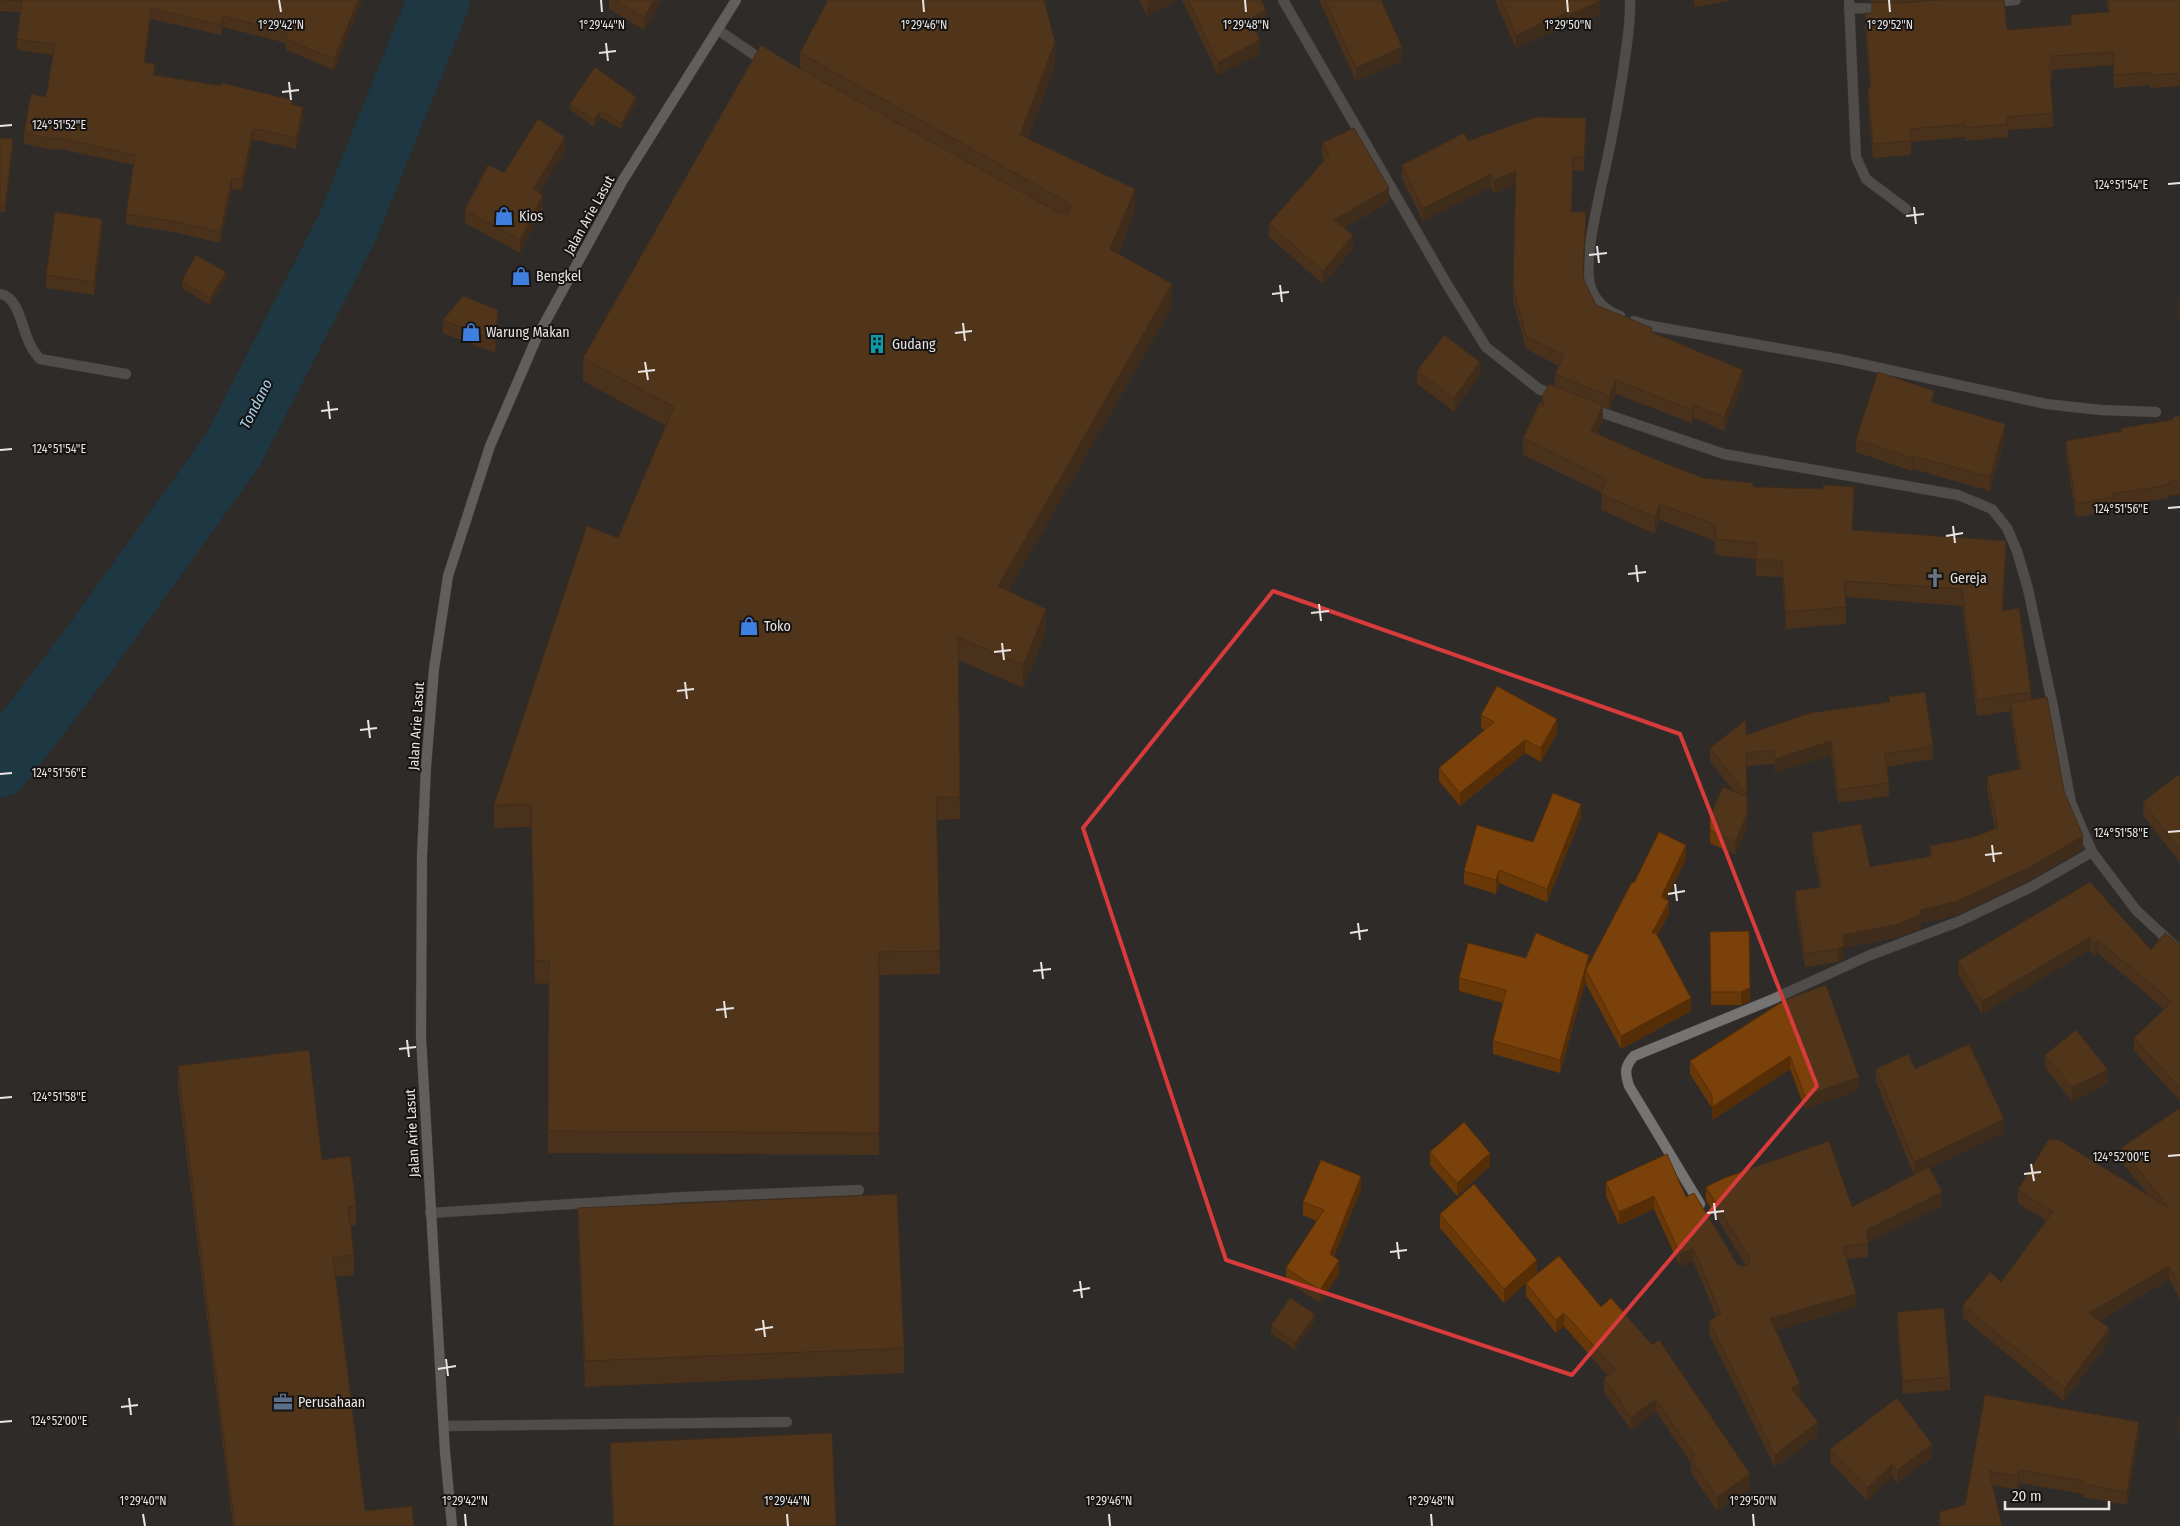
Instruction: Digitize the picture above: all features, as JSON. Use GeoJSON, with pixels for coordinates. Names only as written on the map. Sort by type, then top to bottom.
{"type":"FeatureCollection","features":[{"type":"Feature","properties":{"kind":"main road","name":"Jalan Arie Lasut"},"geometry":{"type":"LineString","coordinates":[[452,1526],[430,1213],[421,1037],[422,856],[426,767],[434,669],[448,576],[490,446],[537,337],[623,180],[736,0]]}},
{"type":"Feature","properties":{"kind":"street"},"geometry":{"type":"LineString","coordinates":[[1283,0],[1448,286],[1486,347],[1539,389],[1564,399]]}},
{"type":"Feature","properties":{"kind":"street"},"geometry":{"type":"LineString","coordinates":[[1630,0],[1627,44],[1612,137],[1594,224],[1590,263],[1590,283],[1593,293],[1606,309],[1646,325],[1839,359],[2046,404],[2101,410],[2156,412]]}},
{"type":"Feature","properties":{"kind":"street"},"geometry":{"type":"LineString","coordinates":[[1979,3],[2016,0]]}},
{"type":"Feature","properties":{"kind":"street"},"geometry":{"type":"LineString","coordinates":[[1896,9],[1849,4],[1856,157],[1866,179],[1906,210]]}},
{"type":"Feature","properties":{"kind":"street"},"geometry":{"type":"LineString","coordinates":[[718,30],[775,68]]}},
{"type":"Feature","properties":{"kind":"street"},"geometry":{"type":"LineString","coordinates":[[0,294],[5,295],[15,305],[31,346],[40,359],[126,374]]}},
{"type":"Feature","properties":{"kind":"street"},"geometry":{"type":"LineString","coordinates":[[1580,405],[1724,454],[1958,495],[1992,509],[2007,528],[2017,551],[2028,589],[2071,803],[2092,852],[2136,910],[2180,951]]}},
{"type":"Feature","properties":{"kind":"street"},"geometry":{"type":"LineString","coordinates":[[1706,1214],[1629,1086],[1625,1073],[1627,1064],[1634,1056],[1771,1000],[1868,956],[1960,921],[2031,887],[2092,852]]}},
{"type":"Feature","properties":{"kind":"street"},"geometry":{"type":"LineString","coordinates":[[430,1213],[684,1197],[859,1190]]}},
{"type":"Feature","properties":{"kind":"street"},"geometry":{"type":"LineString","coordinates":[[444,1426],[787,1422]]}},
{"type":"Feature","properties":{"kind":"highlighted area"},"geometry":{"type":"Polygon","coordinates":[[[1273,591],[1680,734],[1817,1086],[1572,1375],[1226,1260],[1083,828],[1273,591]]]}},
{"type":"Feature","properties":{"kind":"building"},"geometry":{"type":"Polygon","coordinates":[[[2,0],[358,0],[334,59],[286,39],[287,33],[223,16],[221,25],[151,8],[144,62],[155,64],[153,75],[221,86],[222,83],[292,100],[291,104],[303,107],[296,138],[257,129],[253,130],[242,180],[232,178],[220,232],[173,221],[126,214],[135,155],[55,137],[55,139],[24,133],[31,94],[46,97],[55,44],[17,39],[22,1],[2,0]]]}},
{"type":"Feature","properties":{"kind":"building"},"geometry":{"type":"Polygon","coordinates":[[[615,0],[654,0],[644,17],[615,0]]]}},
{"type":"Feature","properties":{"kind":"building"},"geometry":{"type":"Polygon","coordinates":[[[828,0],[1044,0],[1055,42],[1020,135],[1135,189],[1110,249],[1172,284],[998,586],[1046,609],[1023,665],[958,637],[960,797],[936,797],[940,951],[879,952],[879,1133],[548,1131],[549,960],[535,961],[531,804],[494,805],[587,526],[618,538],[674,407],[583,358],[761,45],[788,62],[1061,214],[1067,214],[1070,211],[1070,205],[1067,202],[800,53],[828,0]]]}},
{"type":"Feature","properties":{"kind":"building"},"geometry":{"type":"Polygon","coordinates":[[[1188,0],[1261,0],[1266,10],[1249,19],[1260,40],[1218,62],[1188,0]]]}},
{"type":"Feature","properties":{"kind":"building"},"geometry":{"type":"Polygon","coordinates":[[[1325,0],[1381,0],[1402,47],[1356,68],[1325,0]]]}},
{"type":"Feature","properties":{"kind":"building"},"geometry":{"type":"Polygon","coordinates":[[[1501,0],[1600,1],[1569,15],[1567,12],[1516,35],[1501,0]]]}},
{"type":"Feature","properties":{"kind":"building"},"geometry":{"type":"Polygon","coordinates":[[[1937,0],[2004,0],[2007,30],[2071,25],[2071,15],[2109,12],[2108,0],[2180,0],[2180,73],[2150,75],[2150,72],[2114,75],[2113,52],[2051,56],[2052,66],[2049,66],[2053,113],[2007,117],[2008,124],[1965,128],[1965,124],[1910,129],[1911,141],[1873,144],[1868,88],[1871,87],[1865,13],[1872,13],[1872,2],[1905,3],[1937,0]]]}},
{"type":"Feature","properties":{"kind":"building"},"geometry":{"type":"Polygon","coordinates":[[[595,67],[636,97],[621,123],[600,111],[594,120],[570,104],[595,67]]]}},
{"type":"Feature","properties":{"kind":"building"},"geometry":{"type":"Polygon","coordinates":[[[1536,117],[1586,118],[1584,157],[1573,157],[1571,212],[1586,212],[1584,280],[1596,305],[1652,328],[1651,332],[1743,370],[1724,417],[1694,405],[1692,410],[1616,380],[1609,396],[1555,374],[1564,355],[1526,336],[1513,287],[1516,171],[1494,180],[1491,174],[1423,208],[1402,165],[1464,133],[1468,141],[1536,117]]]}},
{"type":"Feature","properties":{"kind":"building"},"geometry":{"type":"Polygon","coordinates":[[[538,119],[565,137],[533,189],[543,195],[520,240],[465,210],[488,165],[504,173],[538,119]]]}},
{"type":"Feature","properties":{"kind":"building"},"geometry":{"type":"Polygon","coordinates":[[[1354,128],[1389,188],[1334,220],[1353,235],[1323,271],[1269,224],[1329,155],[1322,143],[1354,128]]]}},
{"type":"Feature","properties":{"kind":"building"},"geometry":{"type":"Polygon","coordinates":[[[0,138],[13,139],[5,206],[0,205],[0,138]]]}},
{"type":"Feature","properties":{"kind":"building"},"geometry":{"type":"Polygon","coordinates":[[[55,212],[102,219],[94,282],[46,275],[55,212]]]}},
{"type":"Feature","properties":{"kind":"building"},"geometry":{"type":"Polygon","coordinates":[[[196,255],[226,272],[210,298],[182,281],[196,255]]]}},
{"type":"Feature","properties":{"kind":"building"},"geometry":{"type":"Polygon","coordinates":[[[463,296],[498,310],[495,340],[443,320],[463,296]]]}},
{"type":"Feature","properties":{"kind":"building"},"geometry":{"type":"Polygon","coordinates":[[[1444,335],[1480,362],[1454,398],[1417,371],[1444,335]]]}},
{"type":"Feature","properties":{"kind":"building"},"geometry":{"type":"Polygon","coordinates":[[[1878,372],[1934,391],[1931,402],[2005,424],[1990,477],[1913,456],[1912,458],[1856,439],[1878,372]]]}},
{"type":"Feature","properties":{"kind":"building"},"geometry":{"type":"Polygon","coordinates":[[[1549,384],[1603,405],[1591,431],[1703,478],[1753,483],[1753,487],[1823,489],[1823,485],[1854,487],[1852,530],[2006,541],[2002,611],[2019,608],[2031,692],[1977,700],[1962,589],[1844,581],[1846,607],[1786,612],[1782,560],[1756,560],[1757,543],[1715,539],[1716,525],[1660,504],[1655,517],[1601,494],[1607,480],[1523,438],[1540,402],[1544,406],[1542,397],[1549,384]]]}},
{"type":"Feature","properties":{"kind":"building"},"geometry":{"type":"Polygon","coordinates":[[[2180,416],[2180,480],[2168,482],[2168,485],[2112,494],[2113,497],[2076,504],[2066,441],[2122,431],[2121,428],[2173,420],[2173,417],[2180,416]]]}},
{"type":"Feature","properties":{"kind":"building"},"geometry":{"type":"Polygon","coordinates":[[[1497,686],[1557,719],[1541,748],[1525,740],[1460,793],[1439,768],[1494,722],[1481,715],[1497,686]]]}},
{"type":"Feature","properties":{"kind":"building"},"geometry":{"type":"Polygon","coordinates":[[[1925,692],[1933,746],[1885,754],[1889,783],[1838,790],[1831,741],[1775,759],[1774,750],[1746,753],[1747,795],[1710,748],[1746,720],[1746,735],[1810,713],[1890,702],[1889,697],[1925,692]]]}},
{"type":"Feature","properties":{"kind":"building"},"geometry":{"type":"Polygon","coordinates":[[[2047,697],[2064,791],[2083,836],[2028,868],[1957,901],[1920,910],[1921,915],[1898,924],[1843,935],[1844,946],[1838,949],[1805,954],[1795,891],[1822,887],[1812,833],[1861,824],[1870,867],[1932,856],[1930,846],[1970,838],[1998,828],[1987,776],[2021,769],[2011,703],[2047,697]]]}},
{"type":"Feature","properties":{"kind":"building"},"geometry":{"type":"Polygon","coordinates":[[[2178,775],[2180,778],[2180,850],[2143,802],[2178,775]]]}},
{"type":"Feature","properties":{"kind":"building"},"geometry":{"type":"Polygon","coordinates":[[[1723,787],[1747,797],[1747,814],[1735,842],[1710,830],[1710,816],[1723,787]]]}},
{"type":"Feature","properties":{"kind":"building"},"geometry":{"type":"Polygon","coordinates":[[[1553,793],[1581,804],[1547,889],[1499,870],[1496,880],[1464,871],[1477,825],[1533,842],[1553,793]]]}},
{"type":"Feature","properties":{"kind":"building"},"geometry":{"type":"Polygon","coordinates":[[[1659,832],[1686,845],[1661,897],[1669,901],[1652,933],[1656,933],[1691,998],[1621,1036],[1586,970],[1632,882],[1634,883],[1659,832]]]}},
{"type":"Feature","properties":{"kind":"building"},"geometry":{"type":"Polygon","coordinates":[[[2090,882],[2151,950],[2165,933],[2180,945],[2180,1088],[2134,1038],[2172,1002],[2098,940],[2095,943],[2090,937],[1982,1001],[1958,961],[2090,882]]]}},
{"type":"Feature","properties":{"kind":"building"},"geometry":{"type":"Polygon","coordinates":[[[1749,931],[1750,988],[1741,992],[1711,992],[1710,932],[1749,931]]]}},
{"type":"Feature","properties":{"kind":"building"},"geometry":{"type":"Polygon","coordinates":[[[1536,933],[1589,955],[1560,1060],[1493,1041],[1506,990],[1459,978],[1468,943],[1526,958],[1536,933]]]}},
{"type":"Feature","properties":{"kind":"building"},"geometry":{"type":"Polygon","coordinates":[[[1826,985],[1859,1077],[1805,1096],[1790,1056],[1712,1107],[1712,1095],[1690,1061],[1785,1000],[1826,985]]]}},
{"type":"Feature","properties":{"kind":"building"},"geometry":{"type":"Polygon","coordinates":[[[2076,1030],[2108,1070],[2072,1087],[2045,1055],[2076,1030]]]}},
{"type":"Feature","properties":{"kind":"building"},"geometry":{"type":"Polygon","coordinates":[[[1969,1044],[2004,1119],[1914,1162],[1876,1069],[1908,1054],[1915,1069],[1969,1044]]]}},
{"type":"Feature","properties":{"kind":"building","name":"Perusahaan"},"geometry":{"type":"Polygon","coordinates":[[[309,1050],[322,1160],[350,1156],[356,1206],[348,1207],[354,1255],[333,1258],[365,1511],[412,1506],[414,1526],[235,1526],[178,1066],[309,1050]]]}},
{"type":"Feature","properties":{"kind":"building"},"geometry":{"type":"Polygon","coordinates":[[[2180,1108],[2180,1286],[2169,1266],[2089,1313],[2109,1328],[2064,1388],[1963,1305],[1990,1272],[2001,1282],[2053,1212],[2018,1190],[2048,1140],[2059,1140],[2169,1208],[2121,1148],[2180,1108]]]}},
{"type":"Feature","properties":{"kind":"building"},"geometry":{"type":"Polygon","coordinates":[[[1464,1122],[1490,1153],[1457,1183],[1430,1152],[1464,1122]]]}},
{"type":"Feature","properties":{"kind":"building"},"geometry":{"type":"Polygon","coordinates":[[[1829,1141],[1852,1207],[1929,1167],[1942,1192],[1866,1230],[1868,1243],[1843,1247],[1856,1294],[1770,1318],[1800,1384],[1791,1388],[1818,1422],[1775,1455],[1709,1321],[1721,1314],[1693,1248],[1680,1254],[1654,1196],[1619,1212],[1606,1182],[1667,1154],[1686,1197],[1694,1193],[1737,1264],[1744,1267],[1749,1264],[1749,1257],[1706,1187],[1722,1179],[1829,1141]]]}},
{"type":"Feature","properties":{"kind":"building"},"geometry":{"type":"Polygon","coordinates":[[[1321,1160],[1361,1176],[1330,1254],[1339,1260],[1320,1290],[1286,1268],[1324,1210],[1303,1202],[1321,1160]]]}},
{"type":"Feature","properties":{"kind":"building"},"geometry":{"type":"Polygon","coordinates":[[[1474,1184],[1537,1260],[1504,1289],[1440,1214],[1474,1184]]]}},
{"type":"Feature","properties":{"kind":"building"},"geometry":{"type":"Polygon","coordinates":[[[897,1194],[904,1348],[585,1361],[578,1208],[897,1194]]]}},
{"type":"Feature","properties":{"kind":"building"},"geometry":{"type":"Polygon","coordinates":[[[1559,1256],[1601,1307],[1611,1298],[1652,1345],[1659,1340],[1750,1474],[1717,1497],[1691,1459],[1695,1456],[1656,1399],[1631,1417],[1604,1378],[1616,1370],[1564,1313],[1556,1320],[1526,1283],[1559,1256]]]}},
{"type":"Feature","properties":{"kind":"building"},"geometry":{"type":"Polygon","coordinates":[[[1290,1298],[1315,1314],[1295,1343],[1271,1326],[1290,1298]]]}},
{"type":"Feature","properties":{"kind":"building"},"geometry":{"type":"Polygon","coordinates":[[[1944,1308],[1950,1377],[1903,1381],[1897,1312],[1944,1308]]]}},
{"type":"Feature","properties":{"kind":"building"},"geometry":{"type":"Polygon","coordinates":[[[1985,1395],[2139,1422],[2127,1492],[2083,1484],[2083,1481],[2019,1470],[2018,1476],[1989,1471],[2002,1526],[1942,1526],[1939,1512],[1965,1505],[1985,1395]]]}},
{"type":"Feature","properties":{"kind":"building"},"geometry":{"type":"Polygon","coordinates":[[[1897,1398],[1932,1444],[1897,1470],[1892,1464],[1867,1488],[1830,1449],[1897,1398]]]}},
{"type":"Feature","properties":{"kind":"building"},"geometry":{"type":"Polygon","coordinates":[[[832,1433],[836,1526],[614,1526],[610,1443],[832,1433]]]}},
{"type":"Feature","properties":{"kind":"waterway","name":"Tondano"},"geometry":{"type":"LineString","coordinates":[[0,766],[88,651],[233,450],[348,226],[439,0]]}},
{"type":"Feature","properties":{"kind":"place","name":"Kios"},"geometry":{"type":"Point","coordinates":[504,216]}},
{"type":"Feature","properties":{"kind":"place","name":"Bengkel"},"geometry":{"type":"Point","coordinates":[521,276]}},
{"type":"Feature","properties":{"kind":"place","name":"Warung Makan"},"geometry":{"type":"Point","coordinates":[471,332]}},
{"type":"Feature","properties":{"kind":"place","name":"Gudang"},"geometry":{"type":"Point","coordinates":[877,344]}},
{"type":"Feature","properties":{"kind":"place","name":"Gereja"},"geometry":{"type":"Point","coordinates":[1935,578]}},
{"type":"Feature","properties":{"kind":"place","name":"Toko"},"geometry":{"type":"Point","coordinates":[749,626]}},
{"type":"Feature","properties":{"kind":"place","name":"Perusahaan"},"geometry":{"type":"Point","coordinates":[283,1402]}}]}
